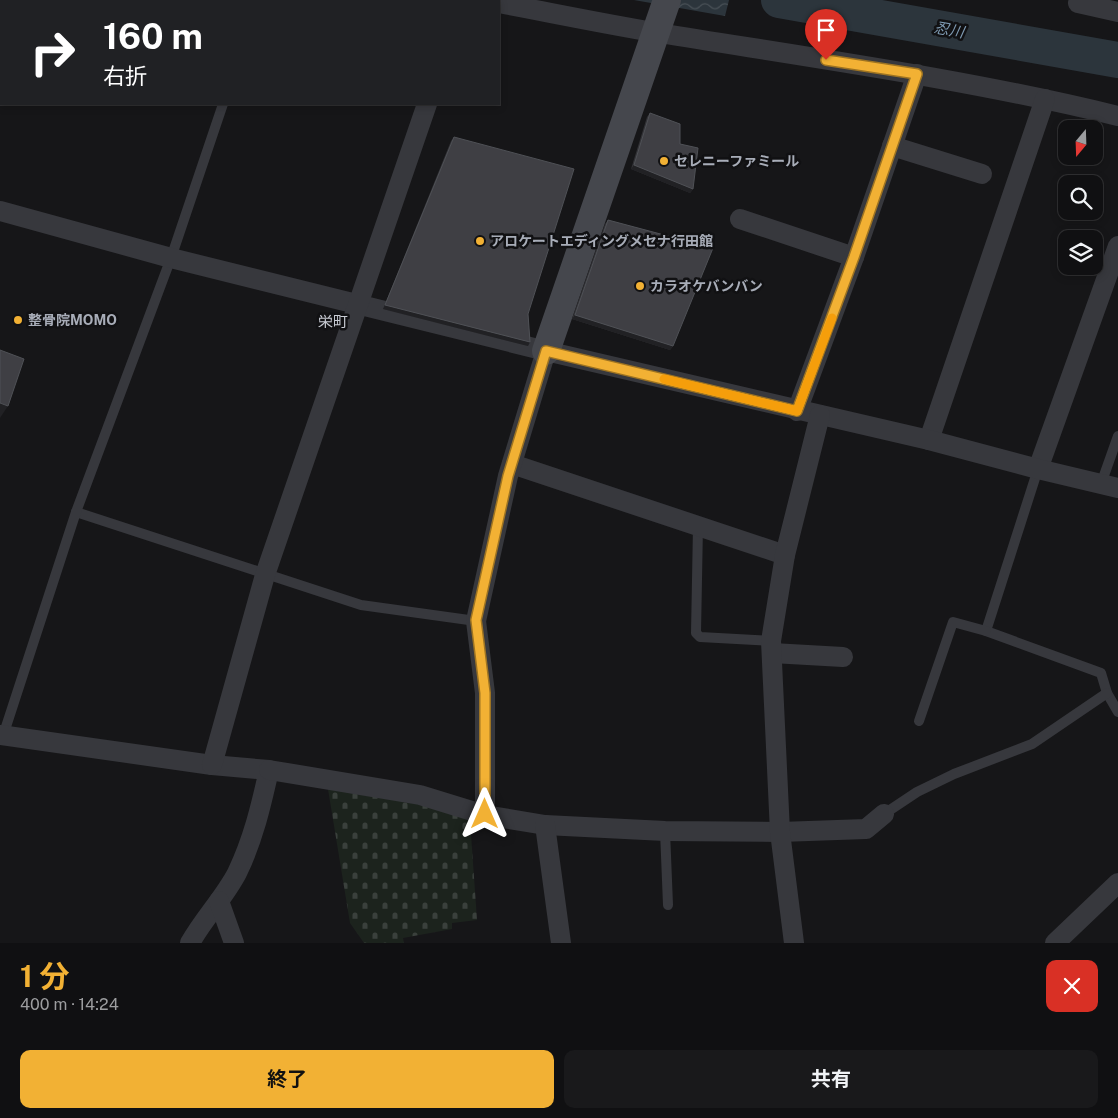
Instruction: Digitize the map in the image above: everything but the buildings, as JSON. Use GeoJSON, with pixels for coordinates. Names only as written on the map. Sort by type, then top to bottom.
{"type":"FeatureCollection","features":[{"type":"Feature","properties":{"kind":"street"},"geometry":{"type":"LineString","coordinates":[[1074,1],[1118,12]]}},
{"type":"Feature","properties":{"kind":"street"},"geometry":{"type":"LineString","coordinates":[[500,2],[661,19],[917,74],[1046,98],[1118,116]]}},
{"type":"Feature","properties":{"kind":"street"},"geometry":{"type":"LineString","coordinates":[[485,814],[485,693],[476,620],[512,464],[546,351],[661,19]]}},
{"type":"Feature","properties":{"kind":"street"},"geometry":{"type":"LineString","coordinates":[[797,411],[854,257],[917,74]]}},
{"type":"Feature","properties":{"kind":"street"},"geometry":{"type":"LineString","coordinates":[[929,440],[1046,98]]}},
{"type":"Feature","properties":{"kind":"street"},"geometry":{"type":"LineString","coordinates":[[212,765],[266,575],[427,105]]}},
{"type":"Feature","properties":{"kind":"street"},"geometry":{"type":"LineString","coordinates":[[892,146],[982,174]]}},
{"type":"Feature","properties":{"kind":"street"},"geometry":{"type":"LineString","coordinates":[[0,211],[170,258],[359,303],[546,351],[797,411],[929,440],[1109,486]]}},
{"type":"Feature","properties":{"kind":"street"},"geometry":{"type":"LineString","coordinates":[[740,219],[854,257]]}},
{"type":"Feature","properties":{"kind":"street"},"geometry":{"type":"LineString","coordinates":[[1038,469],[1118,246]]}},
{"type":"Feature","properties":{"kind":"street"},"geometry":{"type":"LineString","coordinates":[[794,943],[780,832],[772,647],[785,555],[820,415]]}},
{"type":"Feature","properties":{"kind":"street"},"geometry":{"type":"LineString","coordinates":[[512,464],[785,555]]}},
{"type":"Feature","properties":{"kind":"street"},"geometry":{"type":"LineString","coordinates":[[772,647],[843,657]]}},
{"type":"Feature","properties":{"kind":"street"},"geometry":{"type":"LineString","coordinates":[[2,736],[212,765],[269,770],[420,795],[485,814],[545,825],[665,831],[780,832],[866,829],[884,814]]}},
{"type":"Feature","properties":{"kind":"street"},"geometry":{"type":"LineString","coordinates":[[190,943],[201,922],[219,901],[237,873],[258,822],[269,770]]}},
{"type":"Feature","properties":{"kind":"street"},"geometry":{"type":"LineString","coordinates":[[545,825],[561,943]]}},
{"type":"Feature","properties":{"kind":"street"},"geometry":{"type":"LineString","coordinates":[[1055,943],[1118,883]]}},
{"type":"Feature","properties":{"kind":"street"},"geometry":{"type":"LineString","coordinates":[[219,901],[234,943]]}},
{"type":"Feature","properties":{"kind":"lane"},"geometry":{"type":"LineString","coordinates":[[2,736],[76,512],[170,258],[223,105]]}},
{"type":"Feature","properties":{"kind":"lane"},"geometry":{"type":"LineString","coordinates":[[1109,486],[1118,436]]}},
{"type":"Feature","properties":{"kind":"lane"},"geometry":{"type":"LineString","coordinates":[[986,631],[1038,469]]}},
{"type":"Feature","properties":{"kind":"lane"},"geometry":{"type":"LineString","coordinates":[[76,512],[266,575],[361,604],[476,620]]}},
{"type":"Feature","properties":{"kind":"lane"},"geometry":{"type":"LineString","coordinates":[[698,526],[696,633],[700,637],[772,647]]}},
{"type":"Feature","properties":{"kind":"lane"},"geometry":{"type":"LineString","coordinates":[[919,721],[953,622],[986,631],[1101,673],[1107,693],[1118,712]]}},
{"type":"Feature","properties":{"kind":"lane"},"geometry":{"type":"LineString","coordinates":[[884,814],[917,792],[954,774],[1032,744],[1107,693]]}},
{"type":"Feature","properties":{"kind":"lane"},"geometry":{"type":"LineString","coordinates":[[665,831],[668,905]]}},
{"type":"Feature","properties":{"kind":"green space"},"geometry":{"type":"Polygon","coordinates":[[[328,789],[404,799],[470,820],[477,920],[452,923],[452,929],[403,938],[404,943],[364,943],[350,923],[328,789]]]}},
{"type":"Feature","properties":{"kind":"water"},"geometry":{"type":"Polygon","coordinates":[[[634,0],[729,0],[725,16],[634,0]]]}},
{"type":"Feature","properties":{"kind":"waterway","name":"忍川"},"geometry":{"type":"LineString","coordinates":[[779,0],[1118,60]]}},
{"type":"Feature","properties":{"kind":"slow traffic"},"geometry":{"type":"LineString","coordinates":[[664,379],[797,411],[832,318]]}},
{"type":"Feature","properties":{"kind":"place","name":"セレニーファミール"},"geometry":{"type":"Point","coordinates":[664,161]}},
{"type":"Feature","properties":{"kind":"place","name":"アロケートエディングメセナ行田館"},"geometry":{"type":"Point","coordinates":[480,241]}},
{"type":"Feature","properties":{"kind":"place","name":"カラオケバンバン"},"geometry":{"type":"Point","coordinates":[640,286]}},
{"type":"Feature","properties":{"kind":"place","name":"整骨院MOMO"},"geometry":{"type":"Point","coordinates":[18,320]}},
{"type":"Feature","properties":{"kind":"district","name":"栄町"},"geometry":{"type":"Point","coordinates":[333,322]}},
{"type":"Feature","properties":{"kind":"route"},"geometry":{"type":"LineString","coordinates":[[485,814],[485,693],[476,620],[508,476],[546,351],[797,411],[854,257],[917,74],[826,60]]}}]}
